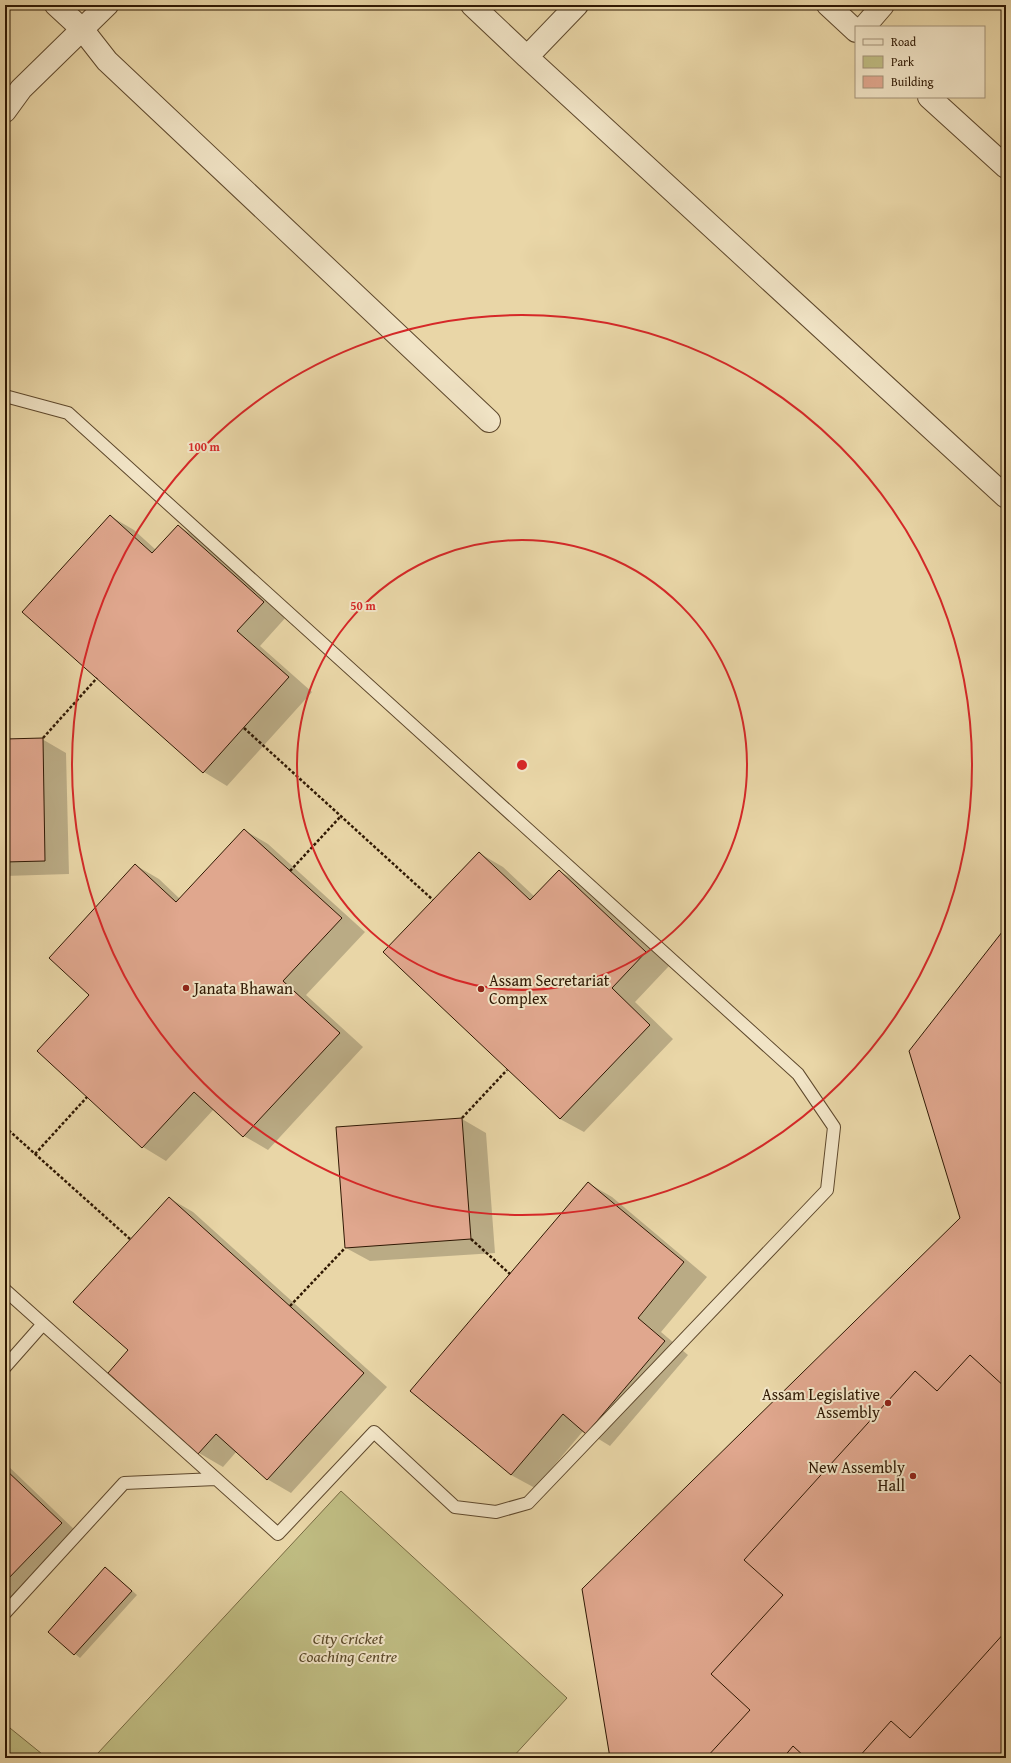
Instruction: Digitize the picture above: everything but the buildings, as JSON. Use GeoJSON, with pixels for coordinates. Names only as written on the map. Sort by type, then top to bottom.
{"type":"FeatureCollection","features":[{"type":"Feature","properties":{"kind":"street"},"geometry":{"type":"LineString","coordinates":[[56,5],[82,29],[107,61],[489,422]]}},
{"type":"Feature","properties":{"kind":"street"},"geometry":{"type":"LineString","coordinates":[[5,111],[21,89],[107,5]]}},
{"type":"Feature","properties":{"kind":"street"},"geometry":{"type":"LineString","coordinates":[[472,5],[1006,497]]}},
{"type":"Feature","properties":{"kind":"street"},"geometry":{"type":"LineString","coordinates":[[527,57],[578,5]]}},
{"type":"Feature","properties":{"kind":"street"},"geometry":{"type":"LineString","coordinates":[[828,5],[855,30]]}},
{"type":"Feature","properties":{"kind":"street"},"geometry":{"type":"LineString","coordinates":[[865,26],[883,5]]}},
{"type":"Feature","properties":{"kind":"street"},"geometry":{"type":"LineString","coordinates":[[930,98],[1006,167]]}},
{"type":"Feature","properties":{"kind":"lane"},"geometry":{"type":"LineString","coordinates":[[5,396],[68,413],[798,1074],[834,1127],[827,1190],[528,1503],[496,1512],[455,1507],[374,1432],[278,1534],[5,1290]]}},
{"type":"Feature","properties":{"kind":"lane"},"geometry":{"type":"LineString","coordinates":[[5,1367],[43,1324]]}},
{"type":"Feature","properties":{"kind":"lane"},"geometry":{"type":"LineString","coordinates":[[5,1613],[124,1483],[216,1479]]}},
{"type":"Feature","properties":{"kind":"path"},"geometry":{"type":"LineString","coordinates":[[42,738],[97,678]]}},
{"type":"Feature","properties":{"kind":"path"},"geometry":{"type":"LineString","coordinates":[[244,728],[433,900]]}},
{"type":"Feature","properties":{"kind":"path"},"geometry":{"type":"LineString","coordinates":[[290,871],[341,816]]}},
{"type":"Feature","properties":{"kind":"path"},"geometry":{"type":"LineString","coordinates":[[462,1118],[508,1070]]}},
{"type":"Feature","properties":{"kind":"path"},"geometry":{"type":"LineString","coordinates":[[35,1154],[87,1097]]}},
{"type":"Feature","properties":{"kind":"path"},"geometry":{"type":"LineString","coordinates":[[5,1127],[130,1239]]}},
{"type":"Feature","properties":{"kind":"path"},"geometry":{"type":"LineString","coordinates":[[471,1239],[510,1274]]}},
{"type":"Feature","properties":{"kind":"path"},"geometry":{"type":"LineString","coordinates":[[290,1306],[345,1248]]}},
{"type":"Feature","properties":{"kind":"path"},"geometry":{"type":"LineString","coordinates":[[5,1753],[12,1758]]}},
{"type":"Feature","properties":{"kind":"green space","name":"City Cricket Coaching Centre"},"geometry":{"type":"Polygon","coordinates":[[[341,1491],[567,1698],[512,1758],[103,1758],[98,1753],[341,1491]]]}},
{"type":"Feature","properties":{"kind":"green space"},"geometry":{"type":"Polygon","coordinates":[[[5,1724],[47,1758],[5,1758],[5,1724]]]}},
{"type":"Feature","properties":{"kind":"place","name":"Janata Bhawan"},"geometry":{"type":"Point","coordinates":[186,988]}},
{"type":"Feature","properties":{"kind":"place","name":"Assam Secretariat Complex"},"geometry":{"type":"Point","coordinates":[481,989]}},
{"type":"Feature","properties":{"kind":"place","name":"Assam Legislative Assembly"},"geometry":{"type":"Point","coordinates":[888,1403]}},
{"type":"Feature","properties":{"kind":"place","name":"New Assembly Hall"},"geometry":{"type":"Point","coordinates":[913,1476]}}]}
